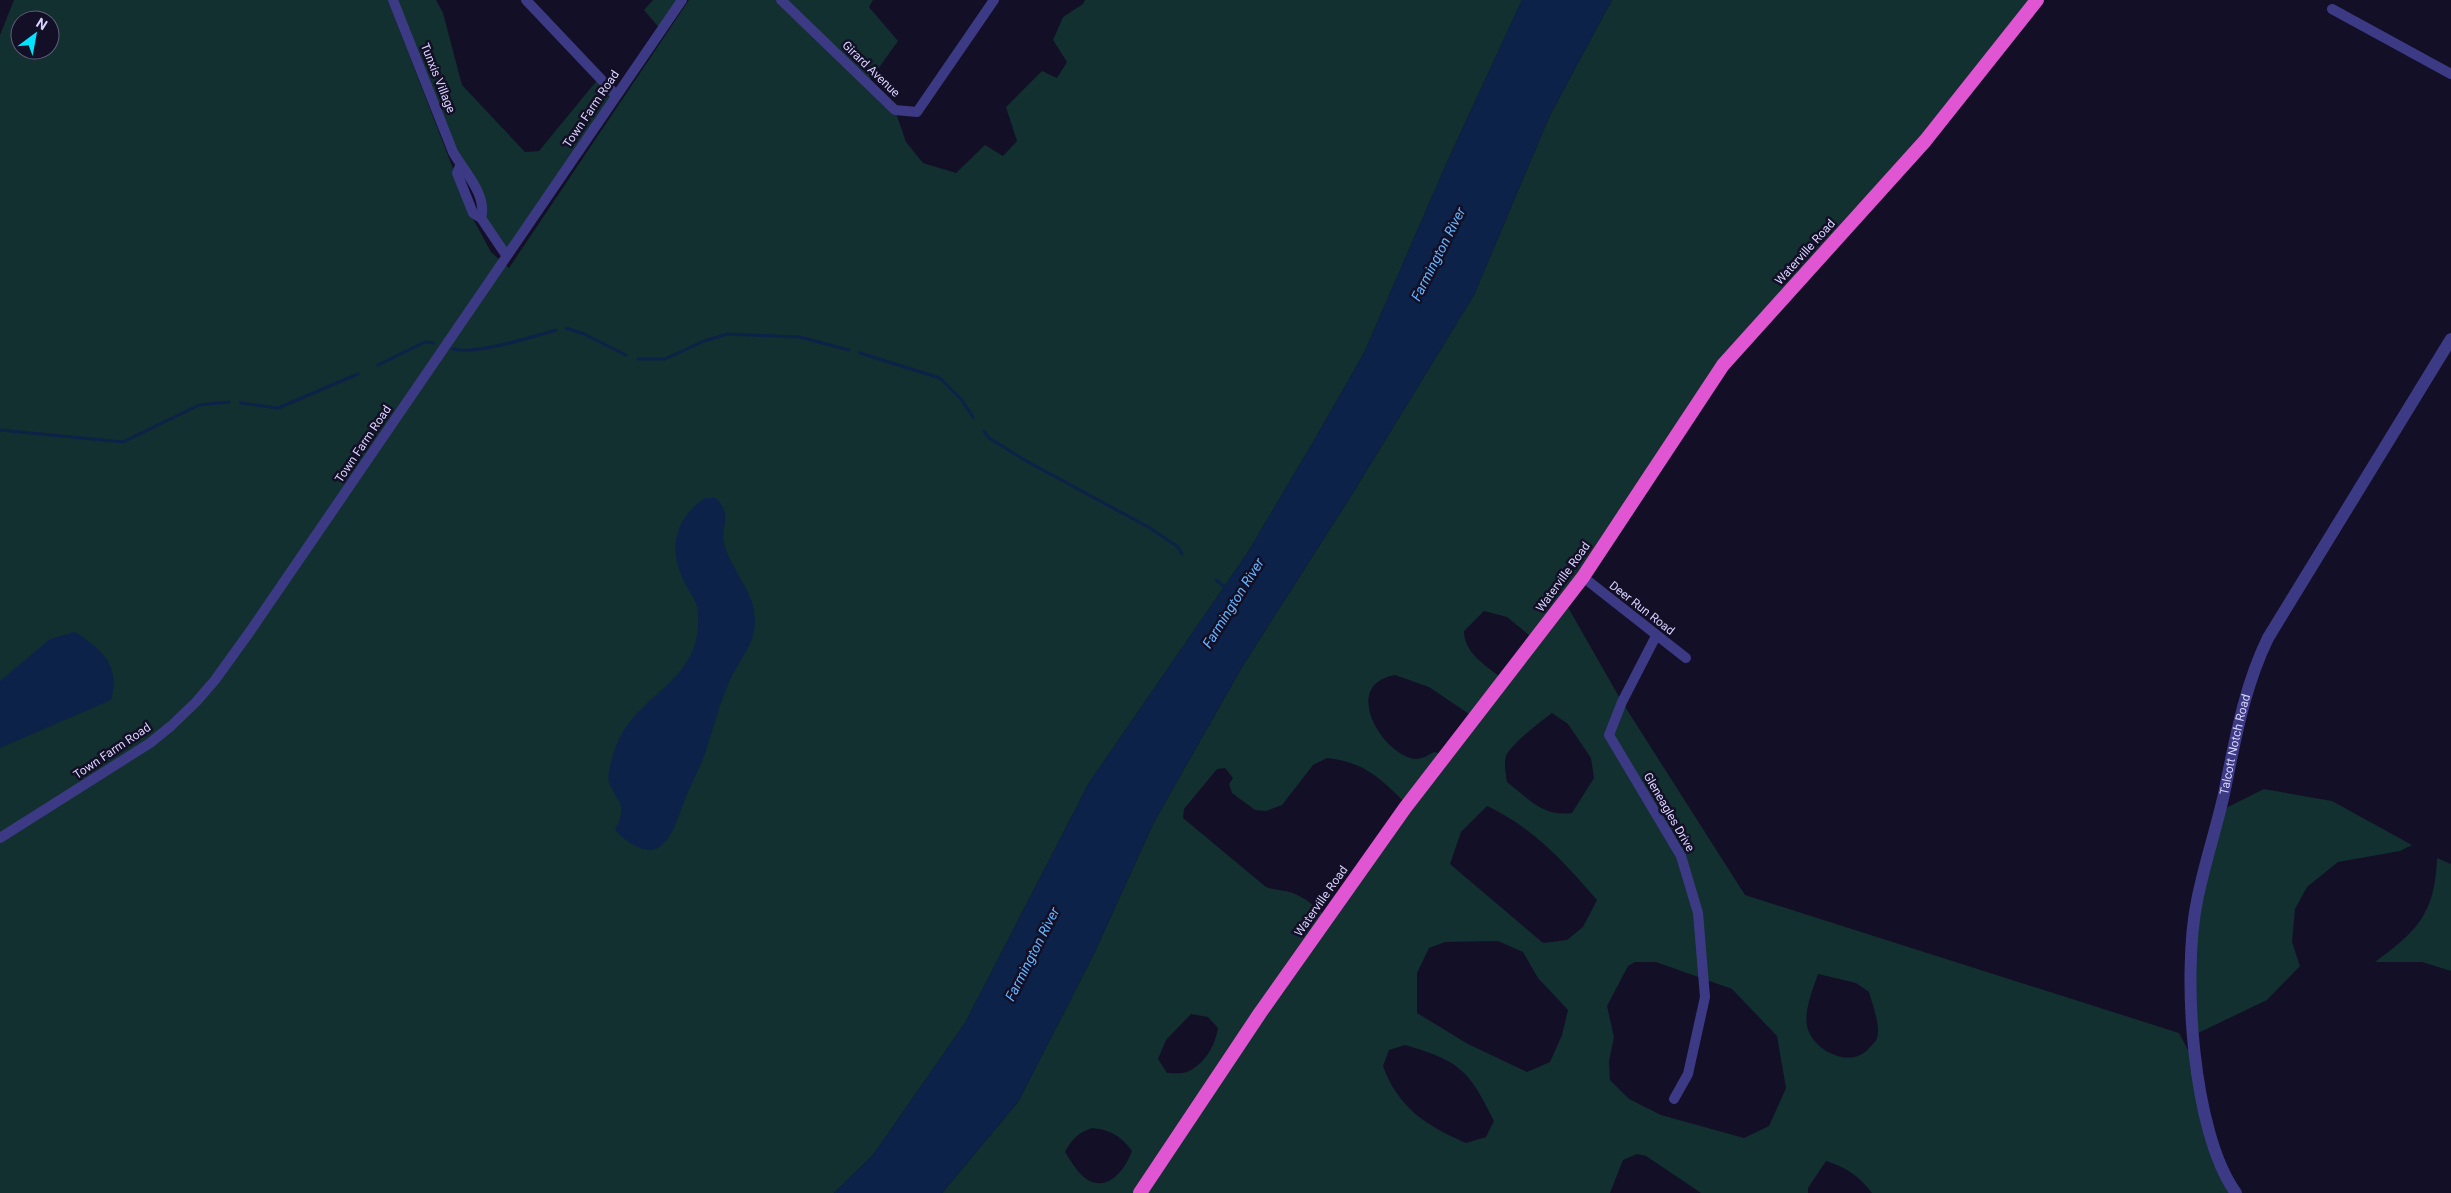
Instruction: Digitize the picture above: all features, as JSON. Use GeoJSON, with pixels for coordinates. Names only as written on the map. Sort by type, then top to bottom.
{"type":"FeatureCollection","features":[{"type":"Feature","properties":{"kind":"highway","name":"Waterville Road"},"geometry":{"type":"LineString","coordinates":[[1140,1193],[1260,1013],[1405,808],[1583,578],[1723,365],[1925,141],[2037,0]]}},
{"type":"Feature","properties":{"kind":"street","name":"Tunxis Village"},"geometry":{"type":"LineString","coordinates":[[394,0],[460,166],[457,173],[473,213],[481,218],[506,256]]}},
{"type":"Feature","properties":{"kind":"street"},"geometry":{"type":"LineString","coordinates":[[526,0],[616,95]]}},
{"type":"Feature","properties":{"kind":"street","name":"Town Farm Road"},"geometry":{"type":"LineString","coordinates":[[0,838],[150,742],[196,702],[251,630],[682,0]]}},
{"type":"Feature","properties":{"kind":"street","name":"Girard Avenue"},"geometry":{"type":"LineString","coordinates":[[781,0],[896,110],[917,112],[994,0]]}},
{"type":"Feature","properties":{"kind":"street"},"geometry":{"type":"LineString","coordinates":[[2332,9],[2451,74]]}},
{"type":"Feature","properties":{"kind":"street","name":"Talcott Notch Road"},"geometry":{"type":"LineString","coordinates":[[2236,1193],[2215,1154],[2205,1123],[2194,1035],[2190,961],[2197,901],[2248,686],[2268,638],[2451,339]]}},
{"type":"Feature","properties":{"kind":"street","name":"Deer Run Road"},"geometry":{"type":"LineString","coordinates":[[1583,578],[1686,658]]}},
{"type":"Feature","properties":{"kind":"street","name":"Gleneagles Drive"},"geometry":{"type":"LineString","coordinates":[[1656,636],[1622,702],[1609,735],[1681,856],[1698,913],[1705,997],[1688,1074],[1674,1099]]}},
{"type":"Feature","properties":{"kind":"green space"},"geometry":{"type":"Polygon","coordinates":[[[14,0],[388,0],[471,215],[491,252],[509,268],[689,0],[873,0],[869,7],[898,41],[868,83],[895,110],[906,142],[923,163],[956,173],[985,145],[1003,156],[1017,141],[1006,107],[1042,71],[1057,78],[1067,62],[1053,40],[1063,17],[1083,4],[1085,0],[1522,0],[1448,160],[1364,353],[1316,437],[1248,552],[1089,783],[965,1023],[873,1155],[834,1193],[0,1193],[0,35],[10,10],[14,0]]]}},
{"type":"Feature","properties":{"kind":"green space"},"geometry":{"type":"Polygon","coordinates":[[[393,0],[436,0],[443,13],[462,85],[525,152],[539,151],[599,78],[616,95],[506,255],[481,218],[483,209],[460,166],[393,0]]]}},
{"type":"Feature","properties":{"kind":"green space"},"geometry":{"type":"Polygon","coordinates":[[[653,0],[682,0],[661,30],[644,10],[653,0]]]}},
{"type":"Feature","properties":{"kind":"green space"},"geometry":{"type":"Polygon","coordinates":[[[1612,0],[2037,0],[1925,141],[1723,365],[1565,602],[1622,702],[1745,895],[2179,1033],[2197,1067],[2205,1123],[2236,1193],[1872,1193],[1852,1173],[1826,1161],[1808,1188],[1808,1193],[1701,1193],[1646,1156],[1637,1154],[1623,1160],[1610,1193],[942,1193],[1018,1102],[1092,958],[1154,822],[1242,667],[1351,496],[1474,295],[1550,115],[1612,0]],[[1484,611],[1464,631],[1468,647],[1484,665],[1504,680],[1535,640],[1507,617],[1484,611]],[[1395,675],[1379,681],[1370,692],[1369,705],[1372,720],[1381,734],[1391,746],[1404,755],[1416,759],[1423,758],[1434,752],[1447,755],[1475,718],[1429,687],[1395,675]],[[1552,713],[1515,744],[1507,754],[1505,764],[1507,782],[1544,809],[1562,814],[1572,813],[1594,778],[1591,758],[1568,724],[1552,713]],[[1327,758],[1313,765],[1282,805],[1266,811],[1255,810],[1232,793],[1229,784],[1233,778],[1225,768],[1217,769],[1184,809],[1183,818],[1266,887],[1290,892],[1301,897],[1327,918],[1407,805],[1372,773],[1352,763],[1327,758]],[[1487,806],[1461,832],[1450,864],[1543,943],[1567,940],[1583,927],[1597,900],[1560,859],[1534,835],[1487,806]],[[1498,941],[1445,942],[1429,948],[1417,973],[1417,1013],[1468,1044],[1527,1072],[1550,1062],[1562,1035],[1568,1010],[1538,978],[1523,952],[1498,941]],[[1635,962],[1628,966],[1607,1006],[1614,1037],[1609,1061],[1610,1080],[1629,1099],[1661,1115],[1744,1138],[1769,1126],[1786,1088],[1777,1036],[1732,989],[1656,962],[1635,962]],[[1818,974],[1808,1006],[1807,1026],[1817,1043],[1825,1050],[1834,1055],[1854,1057],[1863,1054],[1875,1042],[1878,1028],[1869,992],[1856,983],[1818,974]],[[1191,1014],[1166,1040],[1158,1059],[1167,1073],[1187,1072],[1199,1064],[1208,1054],[1212,1048],[1218,1028],[1208,1017],[1191,1014]],[[1405,1045],[1389,1050],[1383,1066],[1389,1081],[1415,1114],[1439,1130],[1466,1143],[1486,1137],[1494,1121],[1469,1079],[1461,1070],[1439,1056],[1405,1045]],[[1092,1128],[1073,1140],[1065,1152],[1078,1171],[1088,1180],[1096,1183],[1110,1181],[1121,1171],[1132,1151],[1124,1141],[1105,1130],[1092,1128]]]}},
{"type":"Feature","properties":{"kind":"green space"},"geometry":{"type":"Polygon","coordinates":[[[2264,789],[2332,801],[2412,845],[2400,851],[2338,862],[2307,887],[2295,909],[2292,942],[2300,966],[2267,1000],[2194,1035],[2191,961],[2220,811],[2264,789]]]}},
{"type":"Feature","properties":{"kind":"green space"},"geometry":{"type":"Polygon","coordinates":[[[2437,858],[2451,864],[2451,971],[2422,962],[2375,962],[2402,941],[2421,919],[2428,907],[2432,894],[2437,858]]]}},
{"type":"Feature","properties":{"kind":"water","name":"Farmington River"},"geometry":{"type":"Polygon","coordinates":[[[1522,0],[1612,0],[1550,115],[1474,295],[1351,496],[1242,667],[1154,822],[1092,958],[1018,1102],[942,1193],[834,1193],[873,1155],[965,1023],[1089,783],[1248,552],[1316,437],[1364,353],[1448,160],[1522,0]]]}},
{"type":"Feature","properties":{"kind":"water"},"geometry":{"type":"Polygon","coordinates":[[[705,498],[716,498],[722,505],[725,517],[723,540],[729,558],[750,597],[755,619],[754,631],[750,644],[725,691],[705,754],[674,828],[663,845],[652,850],[646,850],[629,842],[615,830],[621,814],[621,805],[609,782],[610,766],[619,739],[631,720],[679,673],[695,644],[698,610],[678,565],[676,543],[682,523],[695,506],[705,498]]]}},
{"type":"Feature","properties":{"kind":"water"},"geometry":{"type":"Polygon","coordinates":[[[75,632],[101,652],[107,660],[113,677],[111,700],[0,748],[0,681],[50,639],[75,632]]]}},
{"type":"Feature","properties":{"kind":"waterway"},"geometry":{"type":"LineString","coordinates":[[566,328],[584,334],[626,355]]}},
{"type":"Feature","properties":{"kind":"waterway"},"geometry":{"type":"LineString","coordinates":[[453,349],[475,350],[519,341],[556,330]]}},
{"type":"Feature","properties":{"kind":"waterway"},"geometry":{"type":"LineString","coordinates":[[638,359],[665,359],[704,341],[727,334],[800,337],[849,350]]}},
{"type":"Feature","properties":{"kind":"waterway"},"geometry":{"type":"LineString","coordinates":[[378,365],[425,342],[434,343]]}},
{"type":"Feature","properties":{"kind":"waterway"},"geometry":{"type":"LineString","coordinates":[[860,353],[940,378],[961,399],[973,417]]}},
{"type":"Feature","properties":{"kind":"waterway"},"geometry":{"type":"LineString","coordinates":[[241,403],[278,408],[358,374]]}},
{"type":"Feature","properties":{"kind":"waterway"},"geometry":{"type":"LineString","coordinates":[[0,430],[123,442],[199,405],[229,402]]}},
{"type":"Feature","properties":{"kind":"waterway"},"geometry":{"type":"LineString","coordinates":[[984,431],[988,437],[1021,458],[1150,528],[1178,547],[1182,554]]}},
{"type":"Feature","properties":{"kind":"waterway","name":"Farmington River"},"geometry":{"type":"LineString","coordinates":[[1216,580],[1227,589]]}}]}
